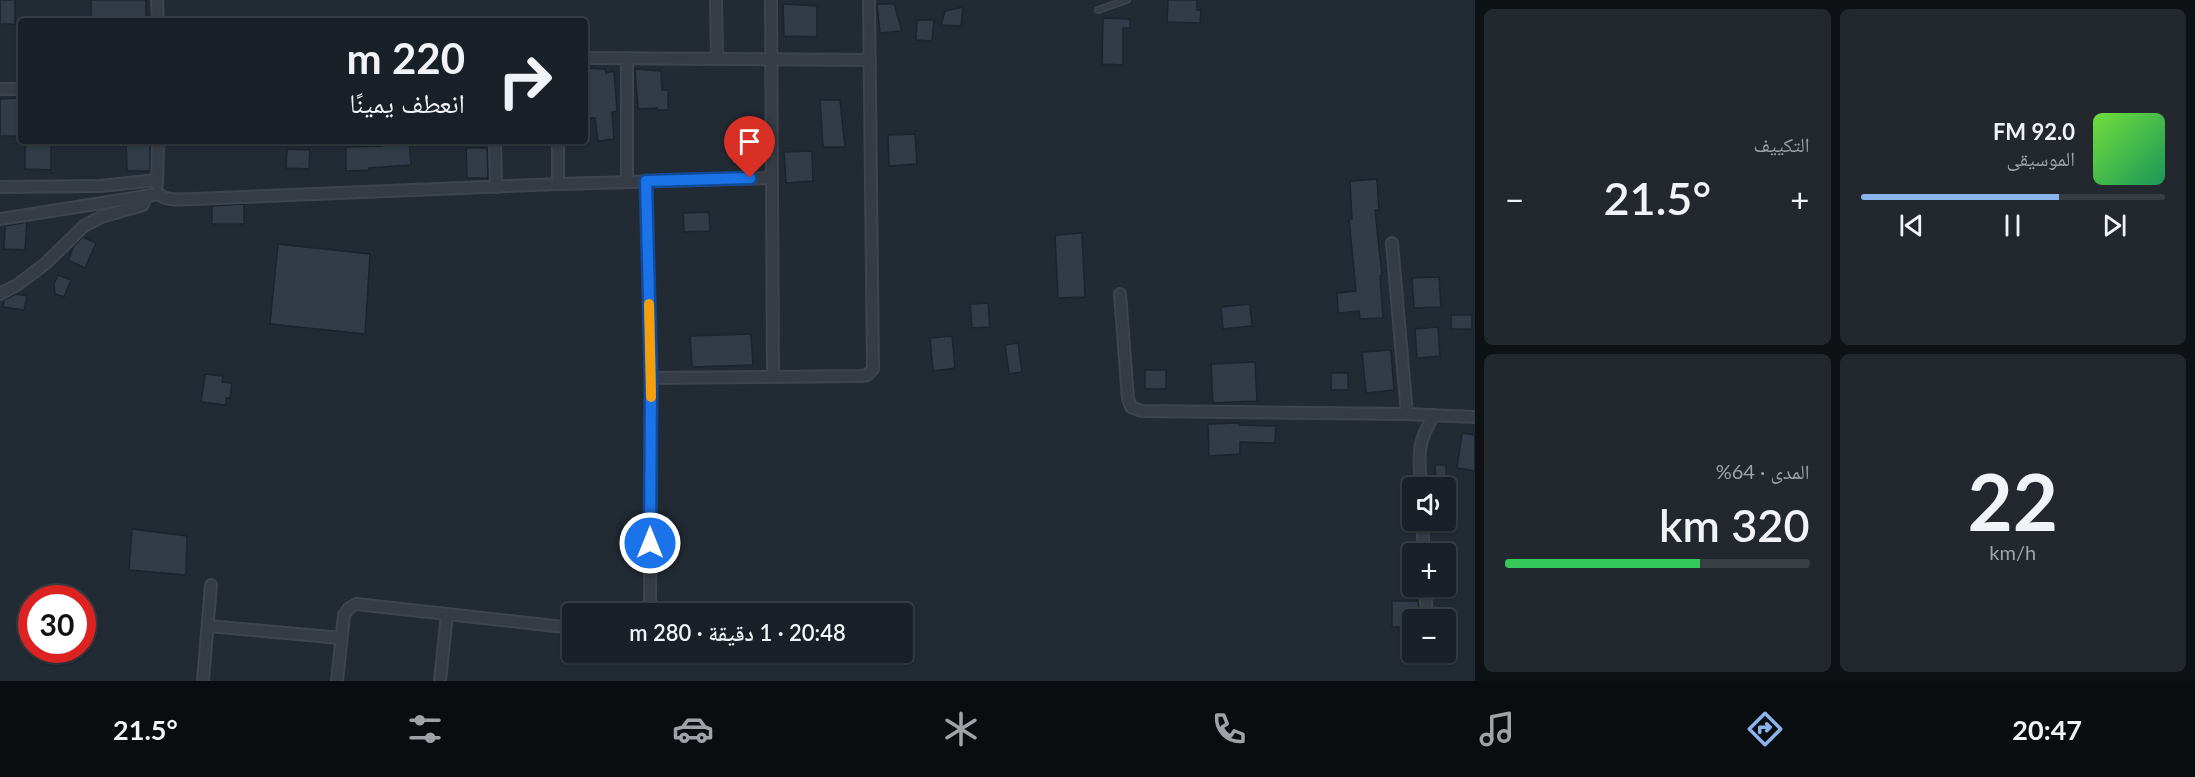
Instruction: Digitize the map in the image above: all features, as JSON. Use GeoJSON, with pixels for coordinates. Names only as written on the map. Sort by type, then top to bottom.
{"type":"FeatureCollection","features":[{"type":"Feature","properties":{"kind":"street"},"geometry":{"type":"LineString","coordinates":[[157,0],[158,18]]}},
{"type":"Feature","properties":{"kind":"street"},"geometry":{"type":"LineString","coordinates":[[716,0],[717,59]]}},
{"type":"Feature","properties":{"kind":"street"},"geometry":{"type":"LineString","coordinates":[[771,0],[773,376]]}},
{"type":"Feature","properties":{"kind":"street"},"geometry":{"type":"LineString","coordinates":[[651,378],[860,376],[867,375],[873,369],[869,0]]}},
{"type":"Feature","properties":{"kind":"street"},"geometry":{"type":"LineString","coordinates":[[588,58],[870,60]]}},
{"type":"Feature","properties":{"kind":"street"},"geometry":{"type":"LineString","coordinates":[[627,58],[627,182]]}},
{"type":"Feature","properties":{"kind":"street"},"geometry":{"type":"LineString","coordinates":[[0,89],[18,89]]}},
{"type":"Feature","properties":{"kind":"street"},"geometry":{"type":"LineString","coordinates":[[158,144],[159,194],[167,199],[771,178]]}},
{"type":"Feature","properties":{"kind":"street"},"geometry":{"type":"LineString","coordinates":[[495,144],[496,186]]}},
{"type":"Feature","properties":{"kind":"street"},"geometry":{"type":"LineString","coordinates":[[558,144],[558,184]]}},
{"type":"Feature","properties":{"kind":"street"},"geometry":{"type":"LineString","coordinates":[[0,188],[100,186],[158,180]]}},
{"type":"Feature","properties":{"kind":"street"},"geometry":{"type":"LineString","coordinates":[[646,181],[651,378],[650,603]]}},
{"type":"Feature","properties":{"kind":"street"},"geometry":{"type":"LineString","coordinates":[[0,219],[159,194]]}},
{"type":"Feature","properties":{"kind":"street"},"geometry":{"type":"LineString","coordinates":[[0,294],[17,285],[45,264],[76,232],[91,222],[143,205],[145,196]]}},
{"type":"Feature","properties":{"kind":"street"},"geometry":{"type":"LineString","coordinates":[[87,204],[91,222]]}},
{"type":"Feature","properties":{"kind":"street"},"geometry":{"type":"LineString","coordinates":[[1392,243],[1407,414]]}},
{"type":"Feature","properties":{"kind":"street"},"geometry":{"type":"LineString","coordinates":[[1120,294],[1128,399],[1131,407],[1141,411],[1475,417]]}},
{"type":"Feature","properties":{"kind":"street"},"geometry":{"type":"LineString","coordinates":[[1421,477],[1420,442],[1434,415]]}},
{"type":"Feature","properties":{"kind":"street"},"geometry":{"type":"LineString","coordinates":[[203,681],[211,585]]}},
{"type":"Feature","properties":{"kind":"street"},"geometry":{"type":"LineString","coordinates":[[337,681],[344,615],[356,604],[562,627]]}},
{"type":"Feature","properties":{"kind":"street"},"geometry":{"type":"LineString","coordinates":[[440,681],[447,614]]}},
{"type":"Feature","properties":{"kind":"street"},"geometry":{"type":"LineString","coordinates":[[208,626],[341,638]]}},
{"type":"Feature","properties":{"kind":"lane"},"geometry":{"type":"LineString","coordinates":[[1098,10],[1127,0]]}},
{"type":"Feature","properties":{"kind":"building"},"geometry":{"type":"Polygon","coordinates":[[[0,0],[15,0],[15,24],[0,24],[0,0]]]}},
{"type":"Feature","properties":{"kind":"building"},"geometry":{"type":"Polygon","coordinates":[[[91,0],[146,0],[146,18],[91,18],[91,0]]]}},
{"type":"Feature","properties":{"kind":"building"},"geometry":{"type":"Polygon","coordinates":[[[1168,0],[1197,0],[1197,10],[1201,10],[1200,23],[1167,22],[1168,0]]]}},
{"type":"Feature","properties":{"kind":"building"},"geometry":{"type":"Polygon","coordinates":[[[783,4],[817,6],[817,37],[784,36],[783,4]]]}},
{"type":"Feature","properties":{"kind":"building"},"geometry":{"type":"Polygon","coordinates":[[[877,4],[894,4],[902,31],[880,33],[877,4]]]}},
{"type":"Feature","properties":{"kind":"building"},"geometry":{"type":"Polygon","coordinates":[[[963,7],[961,26],[941,25],[945,11],[963,7]]]}},
{"type":"Feature","properties":{"kind":"building"},"geometry":{"type":"Polygon","coordinates":[[[1103,18],[1130,19],[1130,28],[1123,28],[1123,65],[1102,64],[1103,18]]]}},
{"type":"Feature","properties":{"kind":"building"},"geometry":{"type":"Polygon","coordinates":[[[917,20],[934,20],[932,41],[916,40],[917,20]]]}},
{"type":"Feature","properties":{"kind":"building"},"geometry":{"type":"Polygon","coordinates":[[[588,68],[605,69],[606,73],[614,71],[617,111],[612,112],[614,139],[598,141],[595,118],[588,118],[588,68]]]}},
{"type":"Feature","properties":{"kind":"building"},"geometry":{"type":"Polygon","coordinates":[[[635,69],[661,71],[662,90],[668,90],[668,110],[638,109],[635,69]]]}},
{"type":"Feature","properties":{"kind":"building"},"geometry":{"type":"Polygon","coordinates":[[[18,98],[18,136],[0,136],[0,99],[18,98]]]}},
{"type":"Feature","properties":{"kind":"building"},"geometry":{"type":"Polygon","coordinates":[[[820,100],[840,100],[845,147],[823,147],[820,100]]]}},
{"type":"Feature","properties":{"kind":"building"},"geometry":{"type":"Polygon","coordinates":[[[757,132],[759,163],[732,164],[730,134],[757,132]]]}},
{"type":"Feature","properties":{"kind":"building"},"geometry":{"type":"Polygon","coordinates":[[[915,134],[917,164],[889,166],[888,135],[915,134]]]}},
{"type":"Feature","properties":{"kind":"building"},"geometry":{"type":"Polygon","coordinates":[[[25,144],[51,144],[51,170],[25,169],[25,144]]]}},
{"type":"Feature","properties":{"kind":"building"},"geometry":{"type":"Polygon","coordinates":[[[126,144],[150,144],[150,171],[127,171],[126,144]]]}},
{"type":"Feature","properties":{"kind":"building"},"geometry":{"type":"Polygon","coordinates":[[[382,144],[409,144],[411,165],[346,171],[346,147],[382,146],[382,144]]]}},
{"type":"Feature","properties":{"kind":"building"},"geometry":{"type":"Polygon","coordinates":[[[466,148],[487,148],[488,178],[467,178],[466,148]]]}},
{"type":"Feature","properties":{"kind":"building"},"geometry":{"type":"Polygon","coordinates":[[[287,149],[310,150],[309,169],[286,168],[287,149]]]}},
{"type":"Feature","properties":{"kind":"building"},"geometry":{"type":"Polygon","coordinates":[[[812,151],[813,181],[786,183],[784,152],[812,151]]]}},
{"type":"Feature","properties":{"kind":"building"},"geometry":{"type":"Polygon","coordinates":[[[1377,179],[1379,210],[1375,210],[1382,275],[1380,276],[1383,318],[1360,319],[1359,311],[1338,313],[1337,293],[1356,291],[1349,219],[1352,219],[1350,181],[1377,179]]]}},
{"type":"Feature","properties":{"kind":"building"},"geometry":{"type":"Polygon","coordinates":[[[244,204],[244,224],[212,224],[212,206],[244,204]]]}},
{"type":"Feature","properties":{"kind":"building"},"geometry":{"type":"Polygon","coordinates":[[[709,212],[710,231],[684,232],[683,213],[709,212]]]}},
{"type":"Feature","properties":{"kind":"building"},"geometry":{"type":"Polygon","coordinates":[[[27,222],[25,250],[4,249],[5,226],[27,222]]]}},
{"type":"Feature","properties":{"kind":"building"},"geometry":{"type":"Polygon","coordinates":[[[1082,233],[1085,297],[1058,298],[1055,235],[1082,233]]]}},
{"type":"Feature","properties":{"kind":"building"},"geometry":{"type":"Polygon","coordinates":[[[83,237],[96,243],[85,268],[68,260],[74,246],[83,237]]]}},
{"type":"Feature","properties":{"kind":"building"},"geometry":{"type":"Polygon","coordinates":[[[278,244],[370,254],[365,334],[270,324],[278,244]]]}},
{"type":"Feature","properties":{"kind":"building"},"geometry":{"type":"Polygon","coordinates":[[[58,275],[71,280],[64,297],[55,294],[54,284],[58,275]]]}},
{"type":"Feature","properties":{"kind":"building"},"geometry":{"type":"Polygon","coordinates":[[[1439,277],[1441,307],[1414,308],[1412,278],[1439,277]]]}},
{"type":"Feature","properties":{"kind":"building"},"geometry":{"type":"Polygon","coordinates":[[[16,294],[27,296],[24,310],[3,307],[4,300],[16,294]]]}},
{"type":"Feature","properties":{"kind":"building"},"geometry":{"type":"Polygon","coordinates":[[[988,303],[990,327],[972,328],[970,304],[988,303]]]}},
{"type":"Feature","properties":{"kind":"building"},"geometry":{"type":"Polygon","coordinates":[[[1250,304],[1252,326],[1223,329],[1221,307],[1250,304]]]}},
{"type":"Feature","properties":{"kind":"building"},"geometry":{"type":"Polygon","coordinates":[[[1451,315],[1472,315],[1472,329],[1451,329],[1451,315]]]}},
{"type":"Feature","properties":{"kind":"building"},"geometry":{"type":"Polygon","coordinates":[[[1438,327],[1440,356],[1417,358],[1415,329],[1438,327]]]}},
{"type":"Feature","properties":{"kind":"building"},"geometry":{"type":"Polygon","coordinates":[[[751,334],[753,365],[692,367],[690,336],[751,334]]]}},
{"type":"Feature","properties":{"kind":"building"},"geometry":{"type":"Polygon","coordinates":[[[952,336],[955,368],[933,371],[930,338],[952,336]]]}},
{"type":"Feature","properties":{"kind":"building"},"geometry":{"type":"Polygon","coordinates":[[[1018,343],[1022,372],[1009,374],[1005,345],[1018,343]]]}},
{"type":"Feature","properties":{"kind":"building"},"geometry":{"type":"Polygon","coordinates":[[[1391,350],[1394,390],[1366,393],[1362,352],[1391,350]]]}},
{"type":"Feature","properties":{"kind":"building"},"geometry":{"type":"Polygon","coordinates":[[[1255,362],[1257,401],[1213,403],[1211,364],[1255,362]]]}},
{"type":"Feature","properties":{"kind":"building"},"geometry":{"type":"Polygon","coordinates":[[[1145,370],[1166,370],[1166,389],[1145,389],[1145,370]]]}},
{"type":"Feature","properties":{"kind":"building"},"geometry":{"type":"Polygon","coordinates":[[[1331,373],[1348,373],[1348,390],[1331,390],[1331,373]]]}},
{"type":"Feature","properties":{"kind":"building"},"geometry":{"type":"Polygon","coordinates":[[[205,374],[223,376],[222,382],[232,383],[230,398],[226,398],[226,405],[201,402],[205,374]]]}},
{"type":"Feature","properties":{"kind":"building"},"geometry":{"type":"Polygon","coordinates":[[[1239,423],[1239,425],[1276,426],[1275,443],[1240,442],[1240,454],[1209,456],[1208,424],[1239,423]]]}},
{"type":"Feature","properties":{"kind":"building"},"geometry":{"type":"Polygon","coordinates":[[[1462,433],[1475,435],[1475,471],[1457,468],[1462,433]]]}},
{"type":"Feature","properties":{"kind":"building"},"geometry":{"type":"Polygon","coordinates":[[[1435,465],[1446,465],[1447,477],[1436,477],[1435,465]]]}},
{"type":"Feature","properties":{"kind":"building"},"geometry":{"type":"Polygon","coordinates":[[[132,529],[187,536],[186,575],[129,570],[132,529]]]}},
{"type":"Feature","properties":{"kind":"building"},"geometry":{"type":"Polygon","coordinates":[[[1392,601],[1418,601],[1418,609],[1402,609],[1402,627],[1392,627],[1392,601]]]}},
{"type":"Feature","properties":{"kind":"slow traffic"},"geometry":{"type":"LineString","coordinates":[[649,304],[651,397]]}},
{"type":"Feature","properties":{"kind":"route"},"geometry":{"type":"LineString","coordinates":[[650,543],[651,378],[646,181],[750,178]]}}]}
